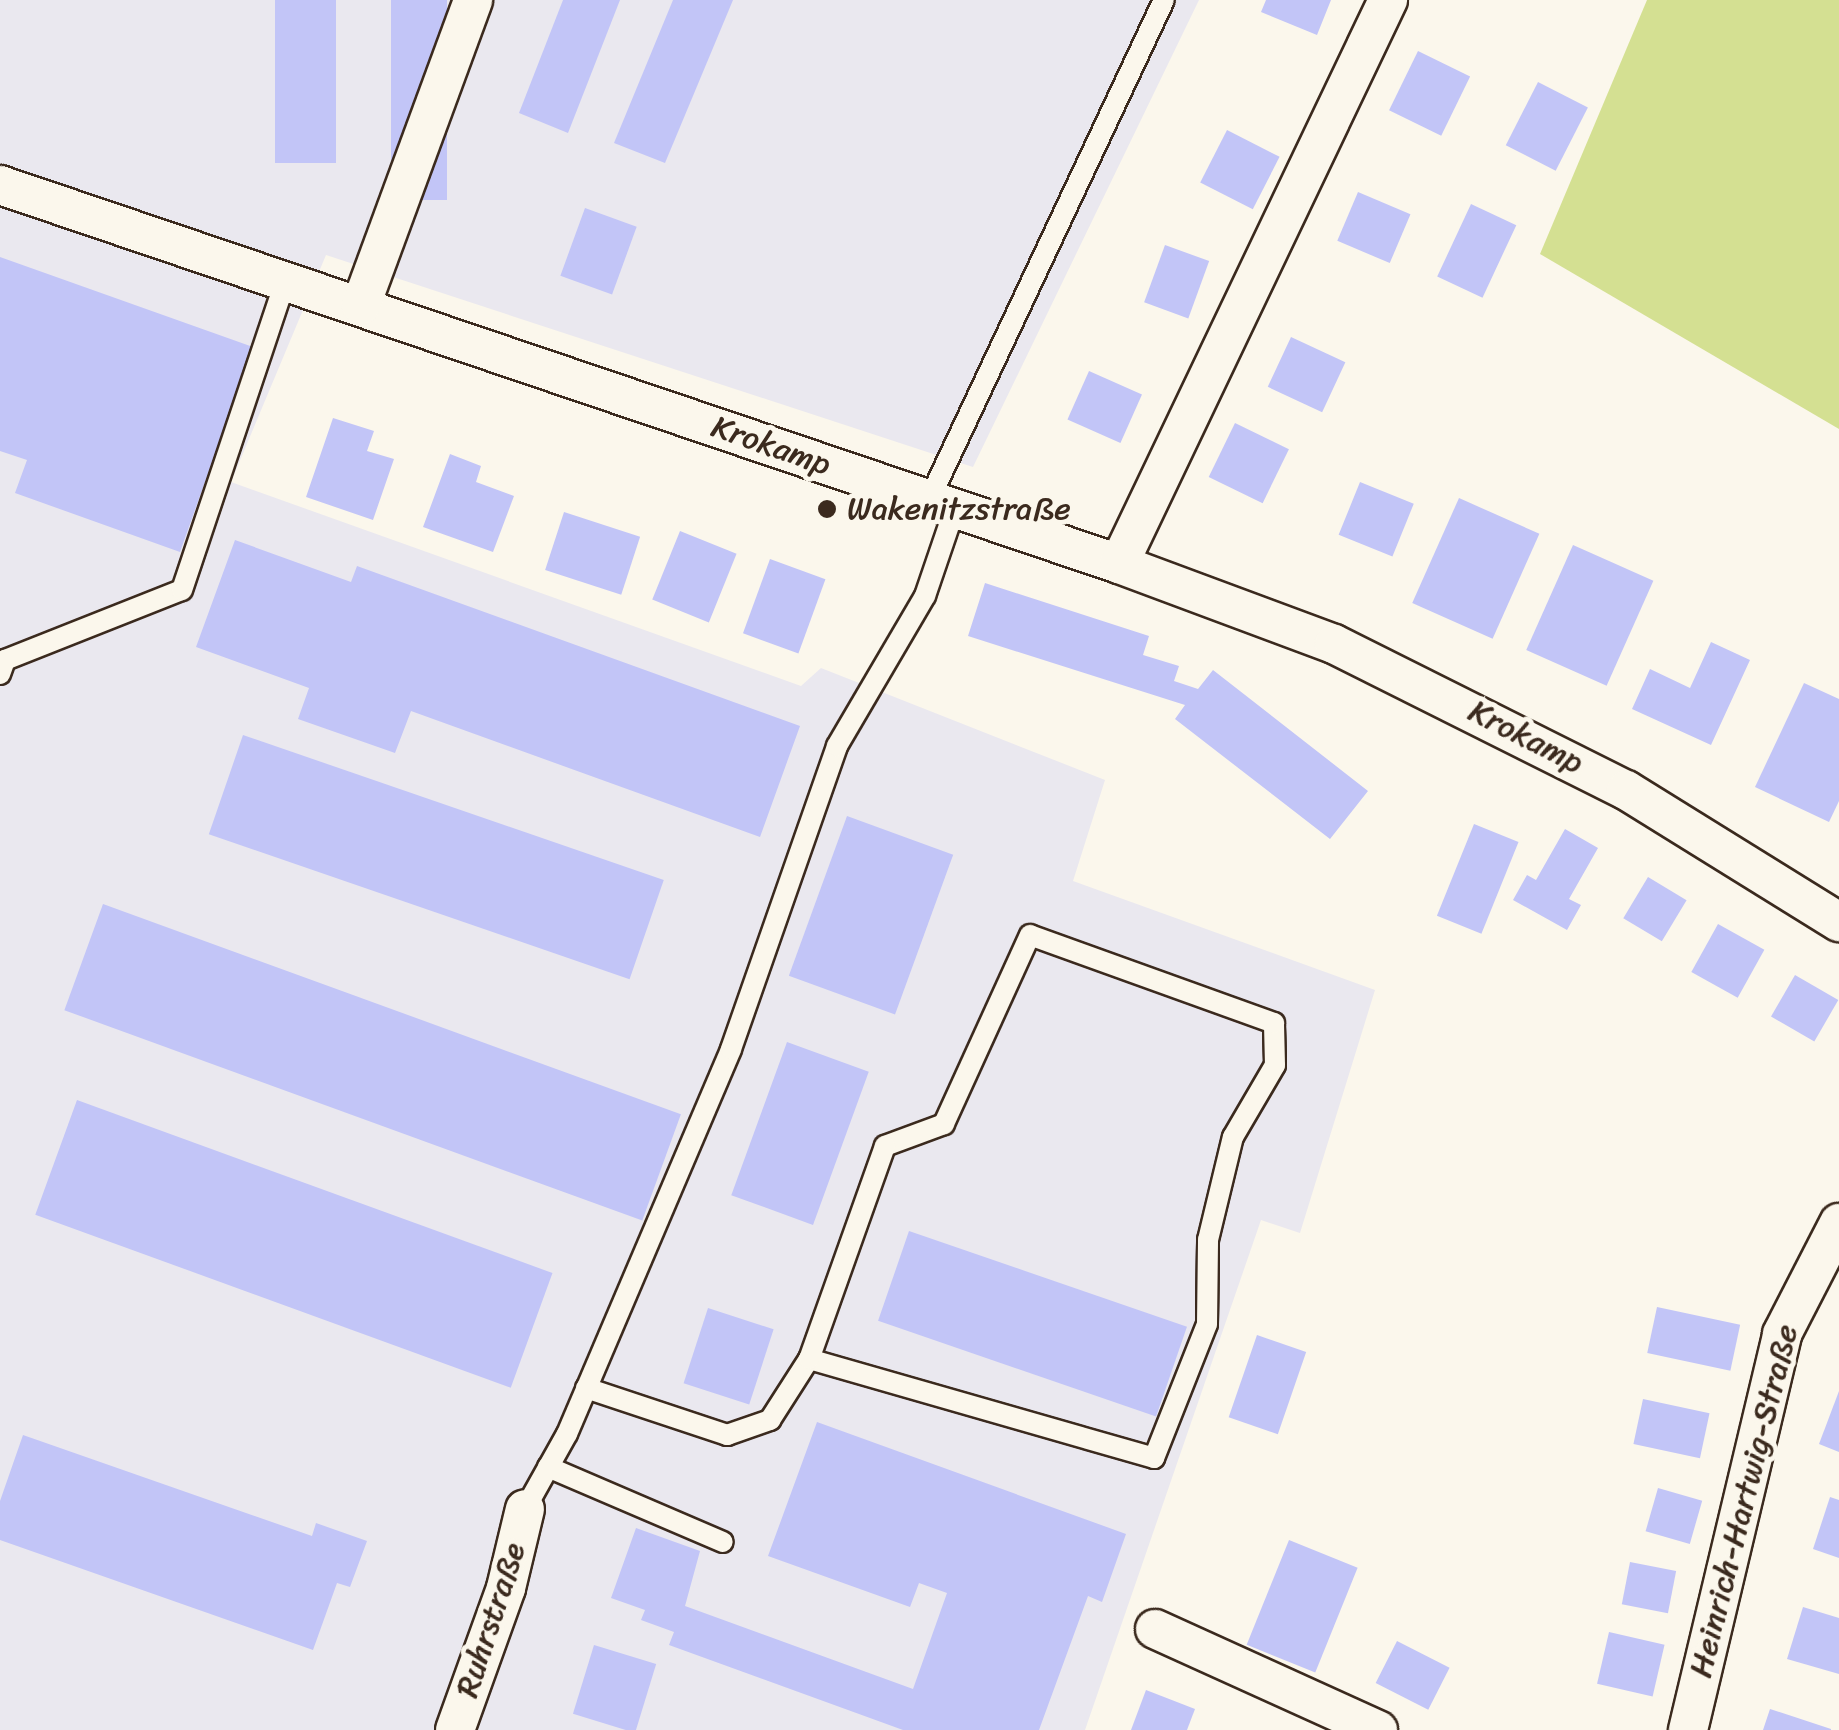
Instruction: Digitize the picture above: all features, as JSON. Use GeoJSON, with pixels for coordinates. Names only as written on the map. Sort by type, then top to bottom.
{"type":"FeatureCollection","features":[{"type":"Feature","properties":{"kind":"street"},"geometry":{"type":"LineString","coordinates":[[362,306],[473,0]]}},
{"type":"Feature","properties":{"kind":"street"},"geometry":{"type":"LineString","coordinates":[[1120,564],[1388,0]]}},
{"type":"Feature","properties":{"kind":"street","name":"Krokamp"},"geometry":{"type":"LineString","coordinates":[[0,185],[1120,564],[1334,644],[1498,722],[1626,790],[1839,922]]}},
{"type":"Feature","properties":{"kind":"street","name":"Heinrich-Hartwig-Straße"},"geometry":{"type":"LineString","coordinates":[[1688,1730],[1782,1334],[1839,1223]]}},
{"type":"Feature","properties":{"kind":"street","name":"Ruhrstraße"},"geometry":{"type":"LineString","coordinates":[[455,1730],[506,1588],[525,1509]]}},
{"type":"Feature","properties":{"kind":"street"},"geometry":{"type":"LineString","coordinates":[[1155,1630],[1378,1730]]}},
{"type":"Feature","properties":{"kind":"lane"},"geometry":{"type":"LineString","coordinates":[[525,1509],[586,1388],[731,1049],[837,746],[925,596],[942,504],[1164,0]]}},
{"type":"Feature","properties":{"kind":"lane"},"geometry":{"type":"LineString","coordinates":[[0,674],[5,660],[182,590],[286,280]]}},
{"type":"Feature","properties":{"kind":"lane"},"geometry":{"type":"LineString","coordinates":[[586,1388],[728,1435],[770,1420],[809,1359],[884,1146],[944,1124],[1030,935],[1274,1023],[1276,1065],[1232,1137],[1208,1240],[1206,1324],[1154,1458],[809,1359]]}},
{"type":"Feature","properties":{"kind":"lane"},"geometry":{"type":"LineString","coordinates":[[548,1467],[724,1542]]}},
{"type":"Feature","properties":{"kind":"shaded area"},"geometry":{"type":"Polygon","coordinates":[[[0,0],[1199,0],[973,467],[326,255],[231,482],[801,686],[821,668],[1105,780],[1073,881],[1375,990],[1300,1233],[1261,1220],[1085,1730],[0,1730],[0,0]]]}},
{"type":"Feature","properties":{"kind":"green space"},"geometry":{"type":"Polygon","coordinates":[[[1647,0],[1839,0],[1839,429],[1540,254],[1647,0]]]}},
{"type":"Feature","properties":{"kind":"building"},"geometry":{"type":"Polygon","coordinates":[[[275,0],[336,0],[336,163],[275,163],[275,0]]]}},
{"type":"Feature","properties":{"kind":"building"},"geometry":{"type":"Polygon","coordinates":[[[391,0],[447,0],[447,200],[391,200],[391,0]]]}},
{"type":"Feature","properties":{"kind":"building"},"geometry":{"type":"Polygon","coordinates":[[[563,0],[620,0],[568,133],[519,113],[563,0]]]}},
{"type":"Feature","properties":{"kind":"building"},"geometry":{"type":"Polygon","coordinates":[[[673,0],[733,0],[665,163],[614,143],[673,0]]]}},
{"type":"Feature","properties":{"kind":"building"},"geometry":{"type":"Polygon","coordinates":[[[1266,0],[1331,0],[1317,35],[1261,12],[1266,0]]]}},
{"type":"Feature","properties":{"kind":"building"},"geometry":{"type":"Polygon","coordinates":[[[1418,51],[1470,76],[1441,136],[1389,110],[1418,51]]]}},
{"type":"Feature","properties":{"kind":"building"},"geometry":{"type":"Polygon","coordinates":[[[1538,82],[1588,107],[1556,171],[1506,145],[1538,82]]]}},
{"type":"Feature","properties":{"kind":"building"},"geometry":{"type":"Polygon","coordinates":[[[1227,130],[1280,157],[1253,209],[1200,183],[1227,130]]]}},
{"type":"Feature","properties":{"kind":"building"},"geometry":{"type":"Polygon","coordinates":[[[1358,192],[1410,214],[1390,263],[1337,241],[1358,192]]]}},
{"type":"Feature","properties":{"kind":"building"},"geometry":{"type":"Polygon","coordinates":[[[1471,204],[1516,225],[1483,298],[1437,277],[1471,204]]]}},
{"type":"Feature","properties":{"kind":"building"},"geometry":{"type":"Polygon","coordinates":[[[585,208],[637,227],[612,294],[560,276],[585,208]]]}},
{"type":"Feature","properties":{"kind":"building"},"geometry":{"type":"Polygon","coordinates":[[[1165,245],[1209,261],[1188,318],[1144,302],[1165,245]]]}},
{"type":"Feature","properties":{"kind":"building"},"geometry":{"type":"Polygon","coordinates":[[[0,257],[253,347],[180,552],[15,493],[27,460],[0,451],[0,257]]]}},
{"type":"Feature","properties":{"kind":"building"},"geometry":{"type":"Polygon","coordinates":[[[1291,337],[1345,362],[1322,412],[1268,387],[1291,337]]]}},
{"type":"Feature","properties":{"kind":"building"},"geometry":{"type":"Polygon","coordinates":[[[1089,371],[1142,395],[1120,443],[1067,419],[1089,371]]]}},
{"type":"Feature","properties":{"kind":"building"},"geometry":{"type":"Polygon","coordinates":[[[333,418],[374,431],[367,451],[394,459],[373,520],[306,497],[333,418]]]}},
{"type":"Feature","properties":{"kind":"building"},"geometry":{"type":"Polygon","coordinates":[[[1235,423],[1289,449],[1263,503],[1209,477],[1235,423]]]}},
{"type":"Feature","properties":{"kind":"building"},"geometry":{"type":"Polygon","coordinates":[[[450,454],[481,466],[476,482],[514,496],[493,552],[423,527],[450,454]]]}},
{"type":"Feature","properties":{"kind":"building"},"geometry":{"type":"Polygon","coordinates":[[[1360,482],[1414,504],[1392,557],[1339,535],[1360,482]]]}},
{"type":"Feature","properties":{"kind":"building"},"geometry":{"type":"Polygon","coordinates":[[[1459,498],[1539,534],[1493,639],[1412,603],[1459,498]]]}},
{"type":"Feature","properties":{"kind":"building"},"geometry":{"type":"Polygon","coordinates":[[[564,512],[640,537],[621,595],[545,570],[564,512]]]}},
{"type":"Feature","properties":{"kind":"building"},"geometry":{"type":"Polygon","coordinates":[[[680,531],[737,554],[709,622],[652,600],[680,531]]]}},
{"type":"Feature","properties":{"kind":"building"},"geometry":{"type":"Polygon","coordinates":[[[235,540],[351,582],[357,566],[800,726],[760,837],[411,711],[395,753],[298,719],[309,688],[196,647],[235,540]]]}},
{"type":"Feature","properties":{"kind":"building"},"geometry":{"type":"Polygon","coordinates":[[[1573,545],[1653,581],[1607,686],[1526,650],[1573,545]]]}},
{"type":"Feature","properties":{"kind":"building"},"geometry":{"type":"Polygon","coordinates":[[[770,559],[825,579],[798,653],[743,633],[770,559]]]}},
{"type":"Feature","properties":{"kind":"building"},"geometry":{"type":"Polygon","coordinates":[[[985,583],[1149,636],[1143,655],[1179,666],[1174,681],[1198,689],[1213,670],[1368,791],[1330,839],[1175,719],[1185,705],[968,636],[985,583]]]}},
{"type":"Feature","properties":{"kind":"building"},"geometry":{"type":"Polygon","coordinates":[[[1711,642],[1750,660],[1711,745],[1632,709],[1650,669],[1690,688],[1711,642]]]}},
{"type":"Feature","properties":{"kind":"building"},"geometry":{"type":"Polygon","coordinates":[[[1804,683],[1839,699],[1839,801],[1829,822],[1755,787],[1804,683]]]}},
{"type":"Feature","properties":{"kind":"building"},"geometry":{"type":"Polygon","coordinates":[[[243,735],[664,880],[630,979],[209,834],[243,735]]]}},
{"type":"Feature","properties":{"kind":"building"},"geometry":{"type":"Polygon","coordinates":[[[847,816],[953,855],[895,1014],[789,976],[847,816]]]}},
{"type":"Feature","properties":{"kind":"building"},"geometry":{"type":"Polygon","coordinates":[[[1474,824],[1519,842],[1481,934],[1437,916],[1474,824]]]}},
{"type":"Feature","properties":{"kind":"building"},"geometry":{"type":"Polygon","coordinates":[[[1565,829],[1598,848],[1569,899],[1581,905],[1567,930],[1513,900],[1527,875],[1536,880],[1565,829]]]}},
{"type":"Feature","properties":{"kind":"building"},"geometry":{"type":"Polygon","coordinates":[[[1648,877],[1687,900],[1662,941],[1623,918],[1648,877]]]}},
{"type":"Feature","properties":{"kind":"building"},"geometry":{"type":"Polygon","coordinates":[[[103,904],[681,1114],[642,1221],[64,1010],[103,904]]]}},
{"type":"Feature","properties":{"kind":"building"},"geometry":{"type":"Polygon","coordinates":[[[1718,924],[1764,950],[1738,998],[1691,972],[1718,924]]]}},
{"type":"Feature","properties":{"kind":"building"},"geometry":{"type":"Polygon","coordinates":[[[1795,975],[1838,1000],[1814,1042],[1771,1017],[1795,975]]]}},
{"type":"Feature","properties":{"kind":"building"},"geometry":{"type":"Polygon","coordinates":[[[787,1042],[869,1072],[813,1225],[731,1195],[787,1042]]]}},
{"type":"Feature","properties":{"kind":"building"},"geometry":{"type":"Polygon","coordinates":[[[77,1100],[552,1273],[511,1388],[35,1215],[77,1100]]]}},
{"type":"Feature","properties":{"kind":"building"},"geometry":{"type":"Polygon","coordinates":[[[909,1231],[1187,1327],[1156,1417],[878,1321],[909,1231]]]}},
{"type":"Feature","properties":{"kind":"building"},"geometry":{"type":"Polygon","coordinates":[[[1657,1307],[1740,1325],[1730,1371],[1647,1353],[1657,1307]]]}},
{"type":"Feature","properties":{"kind":"building"},"geometry":{"type":"Polygon","coordinates":[[[708,1308],[774,1329],[749,1404],[684,1383],[708,1308]]]}},
{"type":"Feature","properties":{"kind":"building"},"geometry":{"type":"Polygon","coordinates":[[[1257,1335],[1306,1352],[1278,1434],[1229,1417],[1257,1335]]]}},
{"type":"Feature","properties":{"kind":"building"},"geometry":{"type":"Polygon","coordinates":[[[1839,1391],[1839,1452],[1819,1444],[1839,1391]]]}},
{"type":"Feature","properties":{"kind":"building"},"geometry":{"type":"Polygon","coordinates":[[[1643,1399],[1710,1413],[1700,1458],[1633,1444],[1643,1399]]]}},
{"type":"Feature","properties":{"kind":"building"},"geometry":{"type":"Polygon","coordinates":[[[817,1422],[1126,1534],[1102,1602],[1088,1596],[1039,1730],[903,1730],[669,1645],[674,1632],[641,1620],[645,1610],[611,1598],[636,1528],[700,1551],[685,1606],[913,1689],[947,1593],[919,1583],[910,1607],[768,1556],[817,1422]]]}},
{"type":"Feature","properties":{"kind":"building"},"geometry":{"type":"Polygon","coordinates":[[[23,1435],[312,1536],[316,1523],[367,1541],[350,1587],[337,1583],[313,1650],[0,1540],[0,1501],[23,1435]]]}},
{"type":"Feature","properties":{"kind":"building"},"geometry":{"type":"Polygon","coordinates":[[[1658,1488],[1702,1501],[1690,1544],[1646,1531],[1658,1488]]]}},
{"type":"Feature","properties":{"kind":"building"},"geometry":{"type":"Polygon","coordinates":[[[1830,1497],[1839,1500],[1839,1558],[1813,1549],[1830,1497]]]}},
{"type":"Feature","properties":{"kind":"building"},"geometry":{"type":"Polygon","coordinates":[[[1289,1540],[1358,1568],[1315,1672],[1247,1645],[1289,1540]]]}},
{"type":"Feature","properties":{"kind":"building"},"geometry":{"type":"Polygon","coordinates":[[[1630,1562],[1676,1571],[1668,1613],[1622,1604],[1630,1562]]]}},
{"type":"Feature","properties":{"kind":"building"},"geometry":{"type":"Polygon","coordinates":[[[1803,1607],[1839,1618],[1839,1674],[1787,1659],[1803,1607]]]}},
{"type":"Feature","properties":{"kind":"building"},"geometry":{"type":"Polygon","coordinates":[[[1609,1632],[1665,1645],[1653,1696],[1597,1684],[1609,1632]]]}},
{"type":"Feature","properties":{"kind":"building"},"geometry":{"type":"Polygon","coordinates":[[[1397,1641],[1450,1668],[1428,1710],[1376,1683],[1397,1641]]]}},
{"type":"Feature","properties":{"kind":"building"},"geometry":{"type":"Polygon","coordinates":[[[594,1645],[656,1664],[636,1730],[573,1714],[594,1645]]]}},
{"type":"Feature","properties":{"kind":"building"},"geometry":{"type":"Polygon","coordinates":[[[1146,1690],[1195,1709],[1187,1730],[1131,1730],[1146,1690]]]}},
{"type":"Feature","properties":{"kind":"building"},"geometry":{"type":"Polygon","coordinates":[[[1770,1709],[1831,1729],[1831,1730],[1763,1730],[1770,1709]]]}},
{"type":"Feature","properties":{"kind":"place","name":"Wakenitzstraße"},"geometry":{"type":"Point","coordinates":[827,509]}}]}
